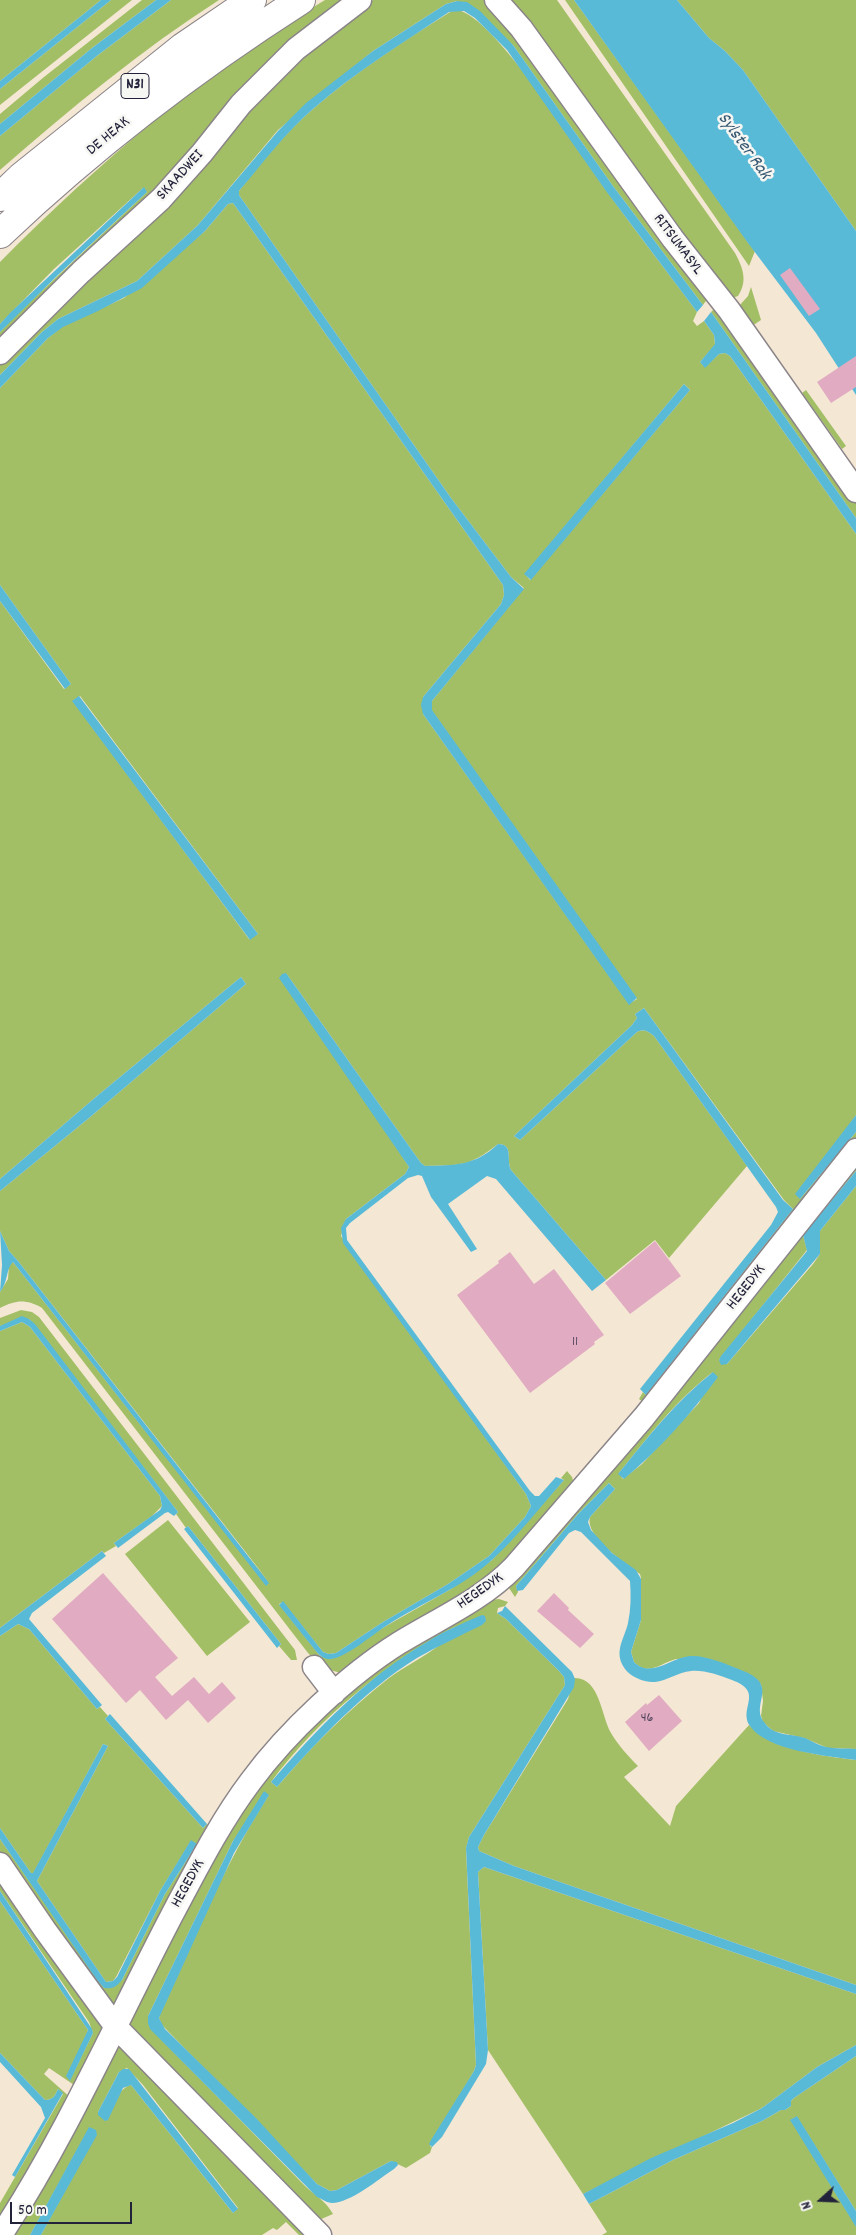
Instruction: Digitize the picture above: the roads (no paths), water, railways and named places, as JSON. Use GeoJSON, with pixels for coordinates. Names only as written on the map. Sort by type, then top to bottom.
{"type":"FeatureCollection","features":[{"type":"Feature","properties":{"kind":"highway","name":"DE HEAK"},"geometry":{"type":"LineString","coordinates":[[0,195],[183,47],[252,0]]}},
{"type":"Feature","properties":{"kind":"highway","name":"DE HEAK"},"geometry":{"type":"LineString","coordinates":[[0,234],[46,191],[116,131],[192,72],[301,0]]}},
{"type":"Feature","properties":{"kind":"street","name":"SKAADWEI"},"geometry":{"type":"LineString","coordinates":[[0,353],[81,272],[161,199],[202,153],[241,104],[296,49],[360,0]]}},
{"type":"Feature","properties":{"kind":"street","name":"RITSUMASYL"},"geometry":{"type":"LineString","coordinates":[[496,0],[521,28],[667,231],[729,310],[856,491]]}},
{"type":"Feature","properties":{"kind":"street","name":"HEGEDYK"},"geometry":{"type":"LineString","coordinates":[[1,2235],[57,2138],[116,2027],[187,1886],[251,1781],[284,1742],[334,1693],[397,1644],[483,1593],[514,1567],[649,1410],[856,1150]]}},
{"type":"Feature","properties":{"kind":"street"},"geometry":{"type":"LineString","coordinates":[[314,1667],[334,1693]]}},
{"type":"Feature","properties":{"kind":"street"},"geometry":{"type":"LineString","coordinates":[[0,1864],[45,1930],[116,2027],[320,2235]]}},
{"type":"Feature","properties":{"kind":"water"},"geometry":{"type":"Polygon","coordinates":[[[101,0],[111,0],[0,89],[0,81],[101,0]]]}},
{"type":"Feature","properties":{"kind":"water"},"geometry":{"type":"Polygon","coordinates":[[[156,0],[171,0],[98,55],[0,136],[0,124],[92,48],[156,0]]]}},
{"type":"Feature","properties":{"kind":"water","name":"Sylster Rak"},"geometry":{"type":"Polygon","coordinates":[[[574,0],[677,0],[709,38],[743,70],[856,231],[856,395],[816,333],[748,243],[574,0]]]}},
{"type":"Feature","properties":{"kind":"water"},"geometry":{"type":"Polygon","coordinates":[[[457,1],[467,2],[480,11],[513,45],[613,186],[703,305],[697,312],[606,191],[507,50],[475,18],[464,11],[449,12],[379,58],[329,95],[284,138],[239,191],[239,195],[451,498],[511,577],[524,589],[432,701],[432,710],[637,998],[629,1005],[423,714],[421,705],[423,697],[501,604],[504,595],[503,585],[233,203],[228,204],[205,231],[142,288],[63,327],[48,338],[0,388],[0,375],[42,332],[58,319],[137,281],[198,225],[278,131],[306,103],[373,51],[446,4],[457,1]]]}},
{"type":"Feature","properties":{"kind":"water"},"geometry":{"type":"Polygon","coordinates":[[[144,187],[147,192],[0,332],[0,324],[10,313],[144,187]]]}},
{"type":"Feature","properties":{"kind":"water"},"geometry":{"type":"Polygon","coordinates":[[[711,312],[856,518],[856,534],[730,356],[725,353],[719,354],[705,368],[700,362],[715,344],[714,335],[704,321],[711,312]]]}},
{"type":"Feature","properties":{"kind":"water"},"geometry":{"type":"Polygon","coordinates":[[[684,384],[690,390],[531,580],[524,574],[684,384]]]}},
{"type":"Feature","properties":{"kind":"water"},"geometry":{"type":"Polygon","coordinates":[[[0,585],[71,684],[65,689],[0,601],[0,585]]]}},
{"type":"Feature","properties":{"kind":"water"},"geometry":{"type":"Polygon","coordinates":[[[79,696],[258,934],[250,940],[72,701],[79,696]]]}},
{"type":"Feature","properties":{"kind":"water"},"geometry":{"type":"Polygon","coordinates":[[[286,973],[421,1163],[425,1166],[464,1163],[481,1157],[498,1144],[503,1145],[509,1153],[511,1170],[606,1280],[592,1291],[496,1179],[487,1176],[448,1204],[477,1249],[471,1252],[431,1197],[422,1176],[418,1175],[408,1178],[346,1228],[347,1240],[530,1491],[535,1496],[539,1496],[556,1477],[564,1480],[512,1540],[481,1569],[455,1587],[386,1626],[352,1650],[331,1659],[324,1658],[315,1650],[279,1605],[283,1601],[323,1652],[329,1654],[336,1653],[383,1622],[448,1584],[489,1556],[525,1517],[531,1506],[526,1494],[343,1243],[341,1228],[346,1219],[405,1174],[409,1167],[279,978],[282,974],[286,973]]]}},
{"type":"Feature","properties":{"kind":"water"},"geometry":{"type":"Polygon","coordinates":[[[241,977],[246,984],[0,1191],[0,1179],[241,977]]]}},
{"type":"Feature","properties":{"kind":"water"},"geometry":{"type":"Polygon","coordinates":[[[644,1008],[783,1200],[793,1209],[646,1395],[640,1389],[771,1225],[778,1212],[654,1036],[646,1031],[637,1032],[520,1140],[514,1136],[632,1025],[637,1018],[635,1014],[644,1008]]]}},
{"type":"Feature","properties":{"kind":"water"},"geometry":{"type":"Polygon","coordinates":[[[856,1115],[856,1132],[800,1199],[795,1194],[856,1115]]]}},
{"type":"Feature","properties":{"kind":"water"},"geometry":{"type":"Polygon","coordinates":[[[856,1171],[856,1186],[820,1231],[820,1254],[727,1364],[721,1365],[719,1360],[721,1356],[807,1251],[803,1235],[856,1171]]]}},
{"type":"Feature","properties":{"kind":"water"},"geometry":{"type":"Polygon","coordinates":[[[0,1231],[9,1251],[269,1583],[266,1586],[13,1262],[0,1292],[2,1265],[0,1231]]]}},
{"type":"Feature","properties":{"kind":"water"},"geometry":{"type":"Polygon","coordinates":[[[22,1316],[35,1324],[178,1512],[174,1516],[168,1512],[165,1513],[118,1548],[114,1543],[160,1510],[162,1506],[160,1496],[30,1327],[22,1322],[0,1331],[0,1326],[22,1316]]]}},
{"type":"Feature","properties":{"kind":"water"},"geometry":{"type":"Polygon","coordinates":[[[713,1372],[718,1377],[674,1431],[624,1479],[618,1474],[675,1407],[713,1372]]]}},
{"type":"Feature","properties":{"kind":"water"},"geometry":{"type":"Polygon","coordinates":[[[609,1483],[615,1489],[590,1517],[588,1522],[591,1530],[612,1553],[636,1570],[641,1579],[641,1620],[631,1652],[634,1662],[640,1667],[647,1669],[690,1656],[696,1656],[716,1660],[741,1670],[753,1676],[762,1688],[761,1715],[768,1727],[777,1732],[805,1738],[826,1747],[856,1749],[856,1760],[799,1751],[784,1747],[758,1734],[750,1726],[747,1719],[749,1695],[747,1690],[732,1680],[696,1671],[651,1682],[631,1675],[625,1669],[620,1657],[620,1646],[629,1618],[630,1581],[581,1532],[575,1530],[569,1533],[523,1590],[517,1591],[516,1586],[578,1514],[609,1483]]]}},
{"type":"Feature","properties":{"kind":"water"},"geometry":{"type":"Polygon","coordinates":[[[188,1526],[281,1644],[277,1648],[184,1529],[188,1526]]]}},
{"type":"Feature","properties":{"kind":"water"},"geometry":{"type":"Polygon","coordinates":[[[102,1551],[106,1556],[32,1613],[29,1619],[102,1705],[97,1709],[29,1629],[18,1624],[0,1636],[0,1628],[102,1551]]]}},
{"type":"Feature","properties":{"kind":"water"},"geometry":{"type":"Polygon","coordinates":[[[505,1606],[572,1672],[575,1679],[574,1687],[484,1835],[478,1847],[479,1851],[514,1866],[856,1985],[856,1994],[484,1867],[478,1872],[488,2050],[486,2064],[442,2137],[432,2147],[429,2144],[431,2140],[476,2065],[466,1848],[469,1837],[565,1685],[564,1677],[559,1671],[506,1619],[497,1613],[502,1611],[505,1606]]]}},
{"type":"Feature","properties":{"kind":"water"},"geometry":{"type":"Polygon","coordinates":[[[482,1615],[485,1616],[486,1621],[482,1625],[417,1658],[379,1685],[325,1734],[277,1787],[271,1782],[324,1724],[383,1671],[433,1638],[482,1615]]]}},
{"type":"Feature","properties":{"kind":"water"},"geometry":{"type":"Polygon","coordinates":[[[110,1714],[207,1824],[203,1828],[105,1719],[110,1714]]]}},
{"type":"Feature","properties":{"kind":"water"},"geometry":{"type":"Polygon","coordinates":[[[103,1744],[108,1746],[37,1881],[106,1982],[113,1981],[117,1977],[160,1891],[191,1840],[197,1844],[165,1894],[122,1980],[112,1988],[104,1988],[97,1980],[0,1839],[0,1828],[31,1873],[33,1873],[103,1744]]]}},
{"type":"Feature","properties":{"kind":"water"},"geometry":{"type":"Polygon","coordinates":[[[264,1791],[269,1795],[234,1853],[159,2018],[165,2029],[255,2117],[317,2184],[330,2191],[337,2190],[391,2161],[397,2162],[398,2165],[394,2169],[373,2184],[356,2195],[339,2202],[330,2203],[317,2197],[150,2029],[148,2023],[148,2016],[233,1841],[264,1791]]]}},
{"type":"Feature","properties":{"kind":"water"},"geometry":{"type":"Polygon","coordinates":[[[0,1891],[92,2029],[93,2033],[70,2081],[66,2076],[88,2030],[0,1901],[0,1891]]]}},
{"type":"Feature","properties":{"kind":"water"},"geometry":{"type":"Polygon","coordinates":[[[856,2045],[856,2056],[794,2098],[791,2101],[791,2106],[785,2110],[781,2110],[762,2121],[673,2160],[589,2204],[583,2194],[651,2158],[733,2123],[762,2108],[817,2067],[856,2045]]]}},
{"type":"Feature","properties":{"kind":"water"},"geometry":{"type":"Polygon","coordinates":[[[0,2053],[45,2100],[53,2097],[58,2089],[63,2093],[15,2177],[12,2175],[45,2118],[41,2107],[0,2062],[0,2053]]]}},
{"type":"Feature","properties":{"kind":"water"},"geometry":{"type":"Polygon","coordinates":[[[123,2069],[129,2069],[238,2209],[233,2213],[131,2085],[123,2088],[108,2120],[105,2121],[98,2115],[119,2072],[123,2069]]]}},
{"type":"Feature","properties":{"kind":"water"},"geometry":{"type":"Polygon","coordinates":[[[797,2116],[856,2211],[856,2227],[790,2120],[797,2116]]]}},
{"type":"Feature","properties":{"kind":"water"},"geometry":{"type":"Polygon","coordinates":[[[89,2127],[96,2130],[97,2135],[41,2235],[30,2235],[89,2127]]]}}]}
